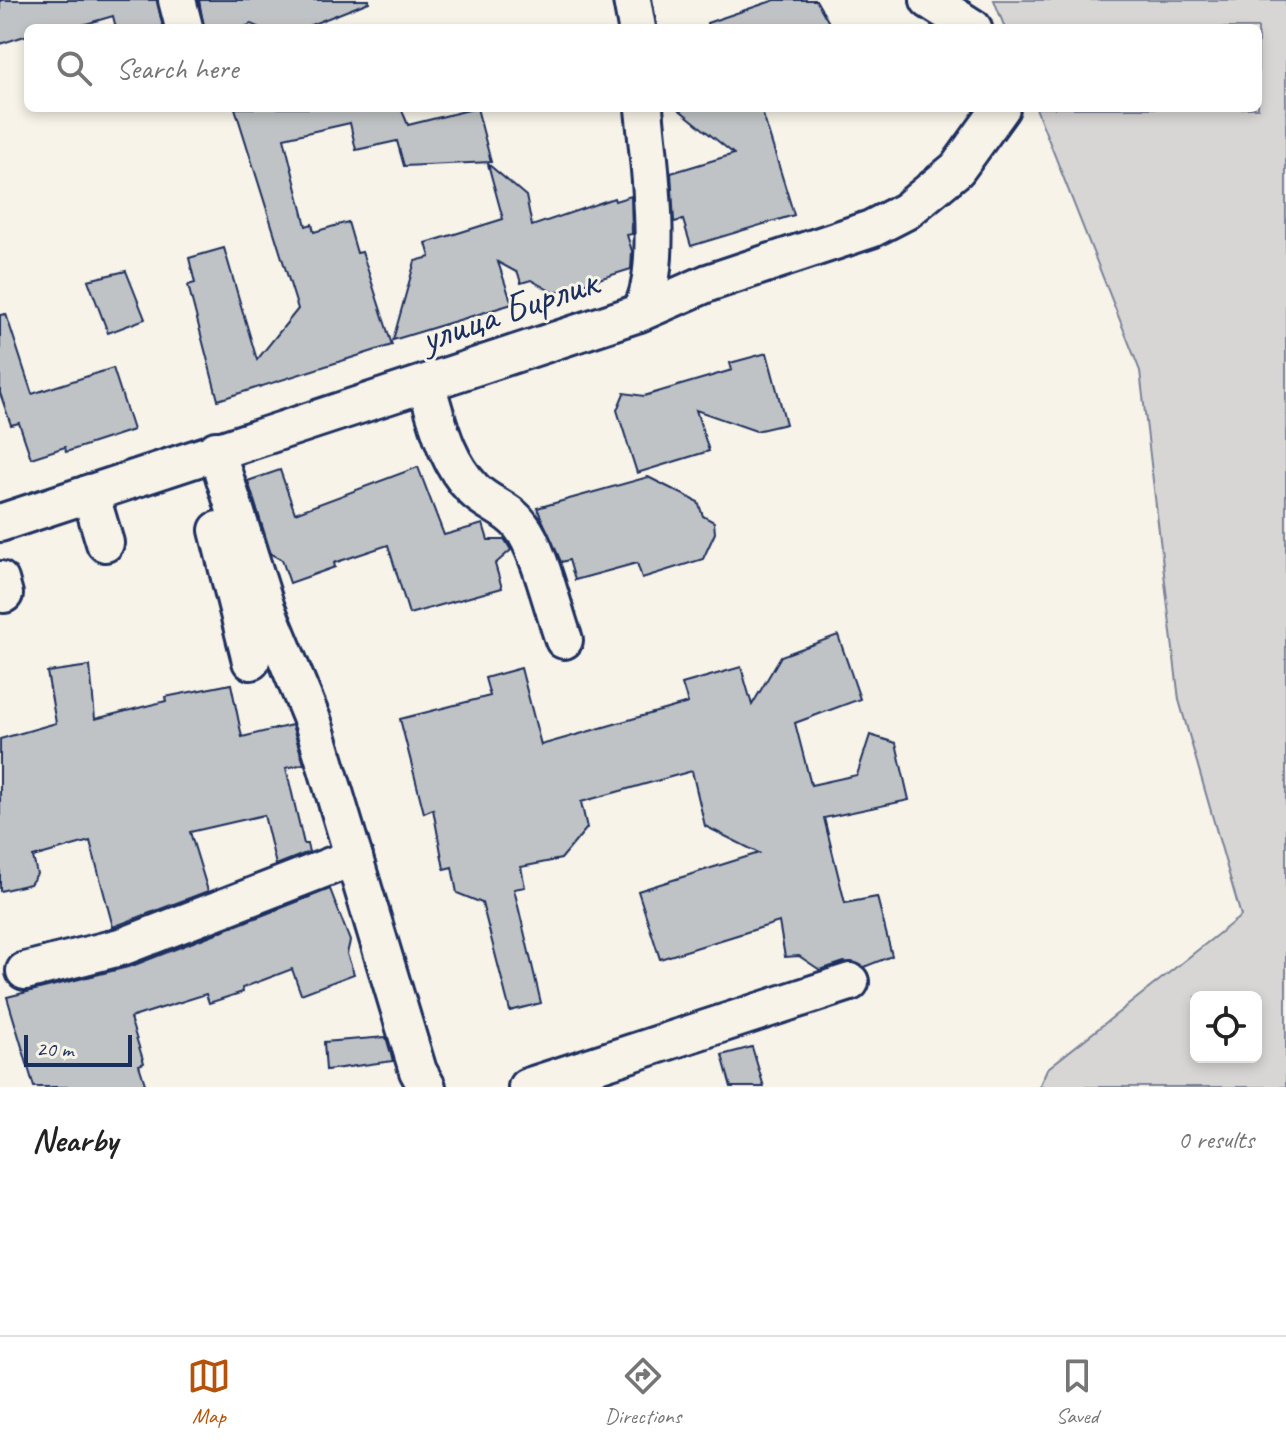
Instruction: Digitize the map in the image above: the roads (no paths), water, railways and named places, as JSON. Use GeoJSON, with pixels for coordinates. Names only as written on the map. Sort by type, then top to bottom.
{"type":"FeatureCollection","features":[{"type":"Feature","properties":{"kind":"street"},"geometry":{"type":"LineString","coordinates":[[177,0],[183,24]]}},
{"type":"Feature","properties":{"kind":"street"},"geometry":{"type":"LineString","coordinates":[[632,0],[636,24]]}},
{"type":"Feature","properties":{"kind":"street"},"geometry":{"type":"LineString","coordinates":[[929,0],[967,24]]}},
{"type":"Feature","properties":{"kind":"street"},"geometry":{"type":"LineString","coordinates":[[639,313],[652,279],[654,249],[644,112]]}},
{"type":"Feature","properties":{"kind":"street","name":"улица Бирлик"},"geometry":{"type":"LineString","coordinates":[[0,523],[639,313],[708,283],[871,229],[906,211],[957,169],[998,112]]}},
{"type":"Feature","properties":{"kind":"street"},"geometry":{"type":"LineString","coordinates":[[426,384],[451,461],[476,492],[502,506],[521,525],[533,545],[564,640]]}},
{"type":"Feature","properties":{"kind":"street"},"geometry":{"type":"LineString","coordinates":[[205,454],[214,514],[251,661]]}},
{"type":"Feature","properties":{"kind":"street"},"geometry":{"type":"LineString","coordinates":[[205,454],[313,722],[418,1071],[427,1087]]}},
{"type":"Feature","properties":{"kind":"street"},"geometry":{"type":"LineString","coordinates":[[90,493],[105,543]]}},
{"type":"Feature","properties":{"kind":"street"},"geometry":{"type":"LineString","coordinates":[[25,971],[124,946],[354,857]]}},
{"type":"Feature","properties":{"kind":"street"},"geometry":{"type":"LineString","coordinates":[[527,1087],[850,982]]}}]}
